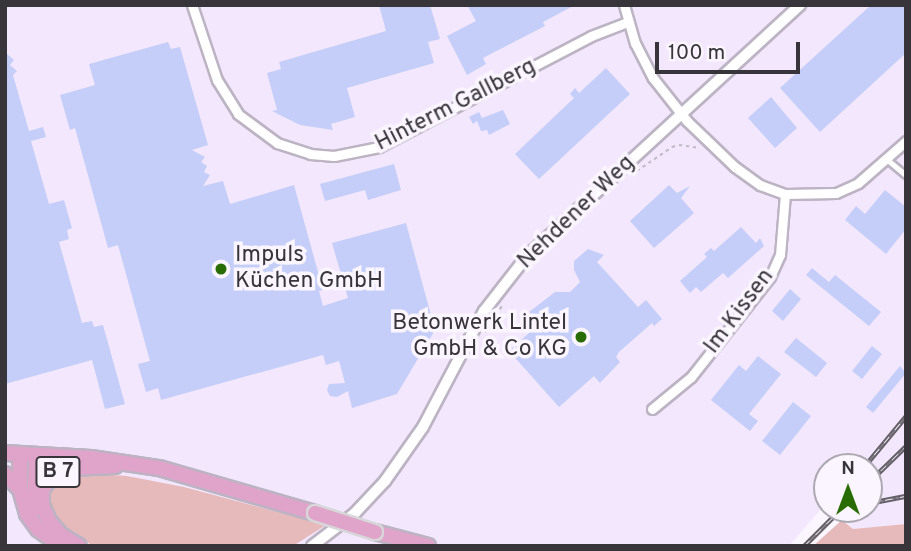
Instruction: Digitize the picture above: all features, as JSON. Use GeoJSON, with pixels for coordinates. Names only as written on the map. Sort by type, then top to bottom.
{"type":"FeatureCollection","features":[{"type":"Feature","properties":{"kind":"main road","name":"B 7"},"geometry":{"type":"LineString","coordinates":[[79,546],[60,540],[32,522],[20,489],[13,453],[130,463],[201,478],[428,546]]}},
{"type":"Feature","properties":{"kind":"main road","name":"B 7"},"geometry":{"type":"LineString","coordinates":[[36,455],[34,510],[45,526],[60,540]]}},
{"type":"Feature","properties":{"kind":"main road","name":"B 7"},"geometry":{"type":"LineString","coordinates":[[60,540],[42,505],[43,490],[51,477],[72,468],[92,469],[130,463]]}},
{"type":"Feature","properties":{"kind":"main road","name":"B 7"},"geometry":{"type":"LineString","coordinates":[[5,474],[20,489]]}},
{"type":"Feature","properties":{"kind":"street","name":"Hinterm Gallberg"},"geometry":{"type":"LineString","coordinates":[[192,5],[217,80],[239,114],[264,135],[284,146],[334,156],[379,147],[591,36],[628,22]]}},
{"type":"Feature","properties":{"kind":"street"},"geometry":{"type":"LineString","coordinates":[[624,5],[646,69],[682,115],[717,151],[760,185],[785,194],[836,193],[858,183],[888,160],[906,141]]}},
{"type":"Feature","properties":{"kind":"street","name":"Nehdener Weg"},"geometry":{"type":"LineString","coordinates":[[312,546],[355,513],[385,481],[423,427],[485,311],[527,256],[800,5]]}},
{"type":"Feature","properties":{"kind":"street","name":"Im Kissen"},"geometry":{"type":"LineString","coordinates":[[652,409],[691,377],[770,277],[780,255],[785,194]]}},
{"type":"Feature","properties":{"kind":"lane"},"geometry":{"type":"LineString","coordinates":[[888,160],[906,175]]}},
{"type":"Feature","properties":{"kind":"path"},"geometry":{"type":"LineString","coordinates":[[629,177],[678,145],[717,151]]}},
{"type":"Feature","properties":{"kind":"path"},"geometry":{"type":"LineString","coordinates":[[483,336],[508,297]]}},
{"type":"Feature","properties":{"kind":"shaded area"},"geometry":{"type":"Polygon","coordinates":[[[5,5],[906,5],[906,524],[853,529],[847,523],[883,523],[883,453],[813,453],[813,518],[789,546],[5,546],[5,5]]]}},
{"type":"Feature","properties":{"kind":"shaded area"},"geometry":{"type":"Polygon","coordinates":[[[69,472],[127,476],[184,487],[326,525],[293,546],[93,546],[59,524],[48,512],[47,495],[53,482],[69,472]]]}},
{"type":"Feature","properties":{"kind":"shaded area"},"geometry":{"type":"Polygon","coordinates":[[[839,523],[846,523],[853,529],[906,524],[906,546],[813,546],[839,523]]]}},
{"type":"Feature","properties":{"kind":"building"},"geometry":{"type":"Polygon","coordinates":[[[379,5],[430,5],[440,39],[428,42],[434,63],[347,88],[355,117],[331,124],[333,130],[300,125],[272,111],[277,110],[267,73],[281,69],[279,62],[386,31],[379,5]]]}},
{"type":"Feature","properties":{"kind":"building"},"geometry":{"type":"Polygon","coordinates":[[[467,5],[575,5],[543,22],[545,26],[483,58],[486,64],[467,75],[447,36],[476,21],[467,5]]]}},
{"type":"Feature","properties":{"kind":"building"},"geometry":{"type":"Polygon","coordinates":[[[871,5],[906,5],[906,53],[820,132],[780,88],[871,5]]]}},
{"type":"Feature","properties":{"kind":"building","name":"Impuls Küchen GmbH"},"geometry":{"type":"Polygon","coordinates":[[[168,42],[171,49],[180,47],[208,145],[192,150],[205,157],[201,162],[207,166],[204,172],[210,175],[203,186],[223,181],[230,204],[294,185],[323,290],[319,291],[323,306],[348,298],[332,243],[406,223],[435,330],[397,394],[352,408],[348,391],[337,397],[330,396],[327,390],[329,384],[345,383],[339,361],[326,365],[323,355],[161,400],[158,388],[146,392],[138,364],[150,361],[118,245],[108,248],[75,128],[70,130],[60,95],[95,85],[89,64],[168,42]]]}},
{"type":"Feature","properties":{"kind":"building"},"geometry":{"type":"Polygon","coordinates":[[[5,52],[14,60],[10,65],[17,71],[13,75],[29,131],[43,127],[46,137],[31,141],[49,204],[64,200],[72,228],[67,230],[69,239],[59,242],[82,323],[92,321],[94,327],[103,325],[125,404],[105,409],[92,360],[5,384],[5,52]]]}},
{"type":"Feature","properties":{"kind":"building"},"geometry":{"type":"Polygon","coordinates":[[[606,68],[630,94],[539,179],[515,154],[574,98],[570,94],[575,88],[579,93],[606,68]]]}},
{"type":"Feature","properties":{"kind":"building"},"geometry":{"type":"Polygon","coordinates":[[[771,97],[797,128],[775,148],[748,118],[771,97]]]}},
{"type":"Feature","properties":{"kind":"building"},"geometry":{"type":"Polygon","coordinates":[[[503,110],[510,124],[489,135],[487,130],[481,131],[477,121],[473,124],[469,117],[479,112],[482,118],[503,110]]]}},
{"type":"Feature","properties":{"kind":"building"},"geometry":{"type":"Polygon","coordinates":[[[394,164],[401,190],[368,200],[365,190],[325,201],[320,184],[394,164]]]}},
{"type":"Feature","properties":{"kind":"building"},"geometry":{"type":"Polygon","coordinates":[[[669,185],[677,193],[690,186],[681,198],[694,213],[654,248],[630,221],[669,185]]]}},
{"type":"Feature","properties":{"kind":"building"},"geometry":{"type":"Polygon","coordinates":[[[885,190],[906,207],[906,229],[886,254],[845,220],[856,206],[865,214],[885,190]]]}},
{"type":"Feature","properties":{"kind":"building"},"geometry":{"type":"Polygon","coordinates":[[[741,227],[756,243],[760,238],[764,246],[728,278],[723,273],[701,292],[696,287],[690,293],[680,281],[707,257],[704,254],[711,248],[714,251],[741,227]]]}},
{"type":"Feature","properties":{"kind":"building","name":"Betonwerk Lintel GmbH & Co KG"},"geometry":{"type":"Polygon","coordinates":[[[588,249],[604,255],[597,262],[638,307],[646,300],[662,319],[654,326],[652,323],[619,352],[616,357],[620,362],[600,383],[594,376],[559,407],[509,351],[539,324],[529,312],[555,292],[570,292],[580,282],[574,270],[574,261],[588,249]]]}},
{"type":"Feature","properties":{"kind":"building"},"geometry":{"type":"Polygon","coordinates":[[[812,268],[829,282],[835,275],[881,312],[869,326],[806,275],[812,268]]]}},
{"type":"Feature","properties":{"kind":"building"},"geometry":{"type":"Polygon","coordinates":[[[790,289],[801,299],[783,321],[772,311],[790,289]]]}},
{"type":"Feature","properties":{"kind":"building"},"geometry":{"type":"Polygon","coordinates":[[[796,338],[827,363],[816,377],[784,352],[796,338]]]}},
{"type":"Feature","properties":{"kind":"building"},"geometry":{"type":"Polygon","coordinates":[[[872,346],[882,354],[862,379],[852,371],[872,346]]]}},
{"type":"Feature","properties":{"kind":"building"},"geometry":{"type":"Polygon","coordinates":[[[758,356],[781,374],[749,414],[758,421],[750,431],[711,400],[739,365],[746,371],[758,356]]]}},
{"type":"Feature","properties":{"kind":"building"},"geometry":{"type":"Polygon","coordinates":[[[900,366],[906,373],[873,413],[866,407],[900,366]]]}},
{"type":"Feature","properties":{"kind":"building"},"geometry":{"type":"Polygon","coordinates":[[[793,402],[811,416],[780,455],[762,441],[793,402]]]}},
{"type":"Feature","properties":{"kind":"railway"},"geometry":{"type":"LineString","coordinates":[[876,453],[906,416]]}},
{"type":"Feature","properties":{"kind":"railway"},"geometry":{"type":"LineString","coordinates":[[883,468],[906,446]]}},
{"type":"Feature","properties":{"kind":"railway"},"geometry":{"type":"LineString","coordinates":[[883,500],[906,496]]}},
{"type":"Feature","properties":{"kind":"railway"},"geometry":{"type":"LineString","coordinates":[[804,546],[827,523]]}},
{"type":"Feature","properties":{"kind":"place","name":"Impuls Küchen GmbH"},"geometry":{"type":"Point","coordinates":[221,269]}},
{"type":"Feature","properties":{"kind":"place","name":"Betonwerk Lintel GmbH & Co KG"},"geometry":{"type":"Point","coordinates":[581,337]}}]}
